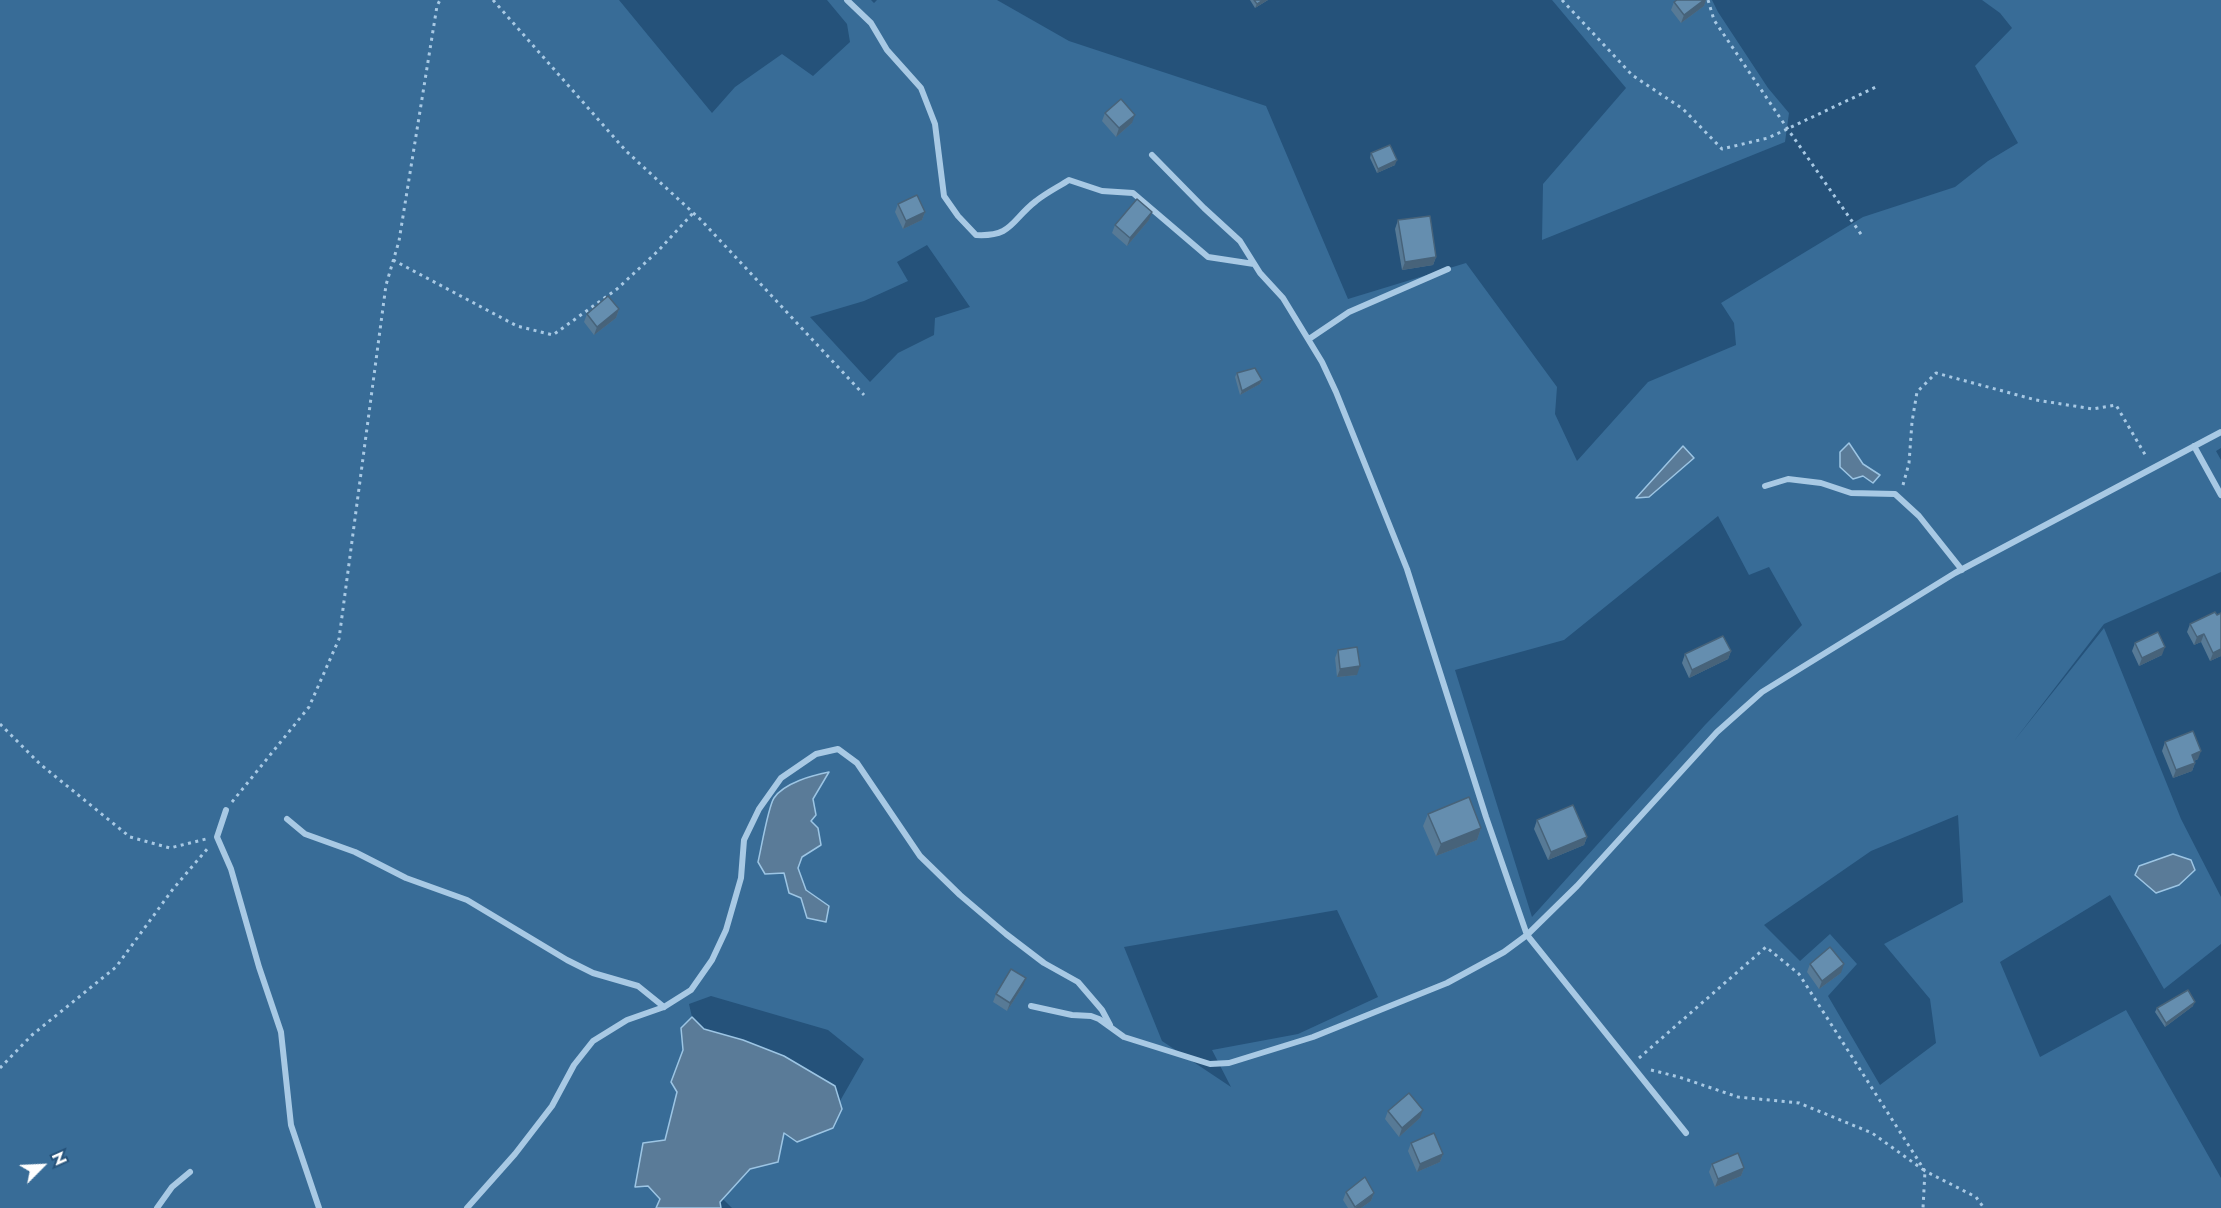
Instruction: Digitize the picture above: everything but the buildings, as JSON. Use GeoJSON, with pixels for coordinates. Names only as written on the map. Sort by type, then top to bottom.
{"type":"FeatureCollection","features":[{"type":"Feature","properties":{"kind":"street"},"geometry":{"type":"LineString","coordinates":[[847,0],[871,23],[887,50],[921,88],[935,124],[944,196],[958,216],[976,235],[993,236],[1011,227],[1035,201],[1069,180],[1102,191],[1133,193],[1208,257],[1254,264]]}},
{"type":"Feature","properties":{"kind":"street"},"geometry":{"type":"LineString","coordinates":[[1152,155],[1240,241],[1309,339],[1336,392],[1407,569],[1486,817],[1527,935],[1686,1133]]}},
{"type":"Feature","properties":{"kind":"street"},"geometry":{"type":"LineString","coordinates":[[1309,339],[1349,312],[1448,269]]}},
{"type":"Feature","properties":{"kind":"street"},"geometry":{"type":"LineString","coordinates":[[1031,1006],[1072,1016],[1091,1016],[1100,1019],[1124,1037],[1193,1060],[1210,1064],[1229,1063],[1312,1037],[1447,983],[1504,952],[1527,935],[1577,886],[1717,732],[1762,692],[1962,570],[2221,432]]}},
{"type":"Feature","properties":{"kind":"street"},"geometry":{"type":"LineString","coordinates":[[2194,446],[2221,495]]}},
{"type":"Feature","properties":{"kind":"street"},"geometry":{"type":"LineString","coordinates":[[1765,486],[1788,479],[1821,483],[1851,493],[1895,494],[1920,516],[1962,570]]}},
{"type":"Feature","properties":{"kind":"street"},"geometry":{"type":"LineString","coordinates":[[467,1208],[515,1154],[552,1106],[574,1065],[593,1041],[627,1020],[664,1007],[691,990],[712,960],[726,930],[741,878],[744,840],[759,808],[781,778],[816,754],[838,749],[857,763],[921,856],[960,895],[1006,934],[1044,963],[1078,982],[1102,1010],[1112,1028]]}},
{"type":"Feature","properties":{"kind":"street"},"geometry":{"type":"LineString","coordinates":[[226,810],[217,837],[231,869],[259,967],[281,1032],[291,1125],[320,1208]]}},
{"type":"Feature","properties":{"kind":"street"},"geometry":{"type":"LineString","coordinates":[[286,819],[305,834],[355,852],[406,878],[467,900],[567,960],[593,973],[638,986],[664,1007]]}},
{"type":"Feature","properties":{"kind":"street"},"geometry":{"type":"LineString","coordinates":[[157,1208],[172,1187],[190,1172]]}},
{"type":"Feature","properties":{"kind":"path"},"geometry":{"type":"LineString","coordinates":[[226,810],[309,707],[339,639],[384,296],[399,241],[437,6],[440,0]]}},
{"type":"Feature","properties":{"kind":"path"},"geometry":{"type":"LineString","coordinates":[[493,0],[626,151],[693,213],[864,395]]}},
{"type":"Feature","properties":{"kind":"path"},"geometry":{"type":"LineString","coordinates":[[1562,0],[1632,75],[1683,109],[1722,150],[1768,138],[1876,87]]}},
{"type":"Feature","properties":{"kind":"path"},"geometry":{"type":"LineString","coordinates":[[1708,0],[1714,20],[1863,237]]}},
{"type":"Feature","properties":{"kind":"path"},"geometry":{"type":"LineString","coordinates":[[393,260],[517,326],[553,335],[617,289],[693,213]]}},
{"type":"Feature","properties":{"kind":"path"},"geometry":{"type":"LineString","coordinates":[[1900,499],[1909,463],[1917,392],[1936,373],[2036,400],[2092,409],[2116,405],[2153,468]]}},
{"type":"Feature","properties":{"kind":"path"},"geometry":{"type":"LineString","coordinates":[[0,724],[40,764],[130,837],[170,848],[217,837]]}},
{"type":"Feature","properties":{"kind":"path"},"geometry":{"type":"LineString","coordinates":[[0,1068],[32,1035],[116,967],[173,889],[217,837]]}},
{"type":"Feature","properties":{"kind":"path"},"geometry":{"type":"LineString","coordinates":[[1631,1065],[1767,947],[1799,974],[1925,1171],[1923,1208]]}},
{"type":"Feature","properties":{"kind":"path"},"geometry":{"type":"LineString","coordinates":[[1631,1065],[1679,1077],[1738,1097],[1800,1103],[1872,1133],[1925,1171],[1976,1197],[1984,1208]]}},
{"type":"Feature","properties":{"kind":"shaded area"},"geometry":{"type":"Polygon","coordinates":[[[0,0],[619,0],[712,113],[735,87],[782,54],[813,76],[850,42],[847,24],[827,0],[871,0],[874,3],[877,0],[997,0],[1069,41],[1266,106],[1348,299],[1466,263],[1557,387],[1555,414],[1577,461],[1648,382],[1736,345],[1734,323],[1721,303],[1863,217],[1955,187],[1988,161],[2018,143],[1975,66],[2012,28],[2000,13],[1982,0],[2221,0],[2221,448],[2216,451],[2221,460],[2221,572],[2104,624],[2014,741],[2104,628],[2181,819],[2221,897],[2221,944],[2164,989],[2110,895],[2000,962],[2040,1057],[2126,1010],[2221,1178],[2221,1208],[732,1208],[722,1198],[750,1169],[778,1162],[784,1132],[842,1109],[840,1101],[864,1059],[828,1030],[711,996],[689,1004],[692,1017],[681,1028],[683,1050],[671,1082],[677,1092],[665,1140],[635,1187],[648,1185],[660,1199],[656,1208],[0,1208],[0,0]],[[927,245],[897,262],[908,281],[864,301],[810,317],[870,382],[898,353],[934,335],[935,318],[970,307],[927,245]],[[1718,516],[1564,640],[1455,670],[1532,917],[1705,725],[1802,625],[1769,567],[1749,575],[1718,516]],[[829,772],[813,775],[784,873],[789,892],[801,898],[807,917],[829,906],[806,890],[798,868],[811,820],[815,815],[813,799],[829,772]],[[1958,815],[1871,851],[1764,925],[1800,961],[1830,934],[1857,964],[1828,996],[1880,1085],[1936,1043],[1930,999],[1884,944],[1963,902],[1958,815]],[[1337,910],[1124,947],[1162,1041],[1231,1087],[1212,1050],[1298,1034],[1378,997],[1337,910]]]}},
{"type":"Feature","properties":{"kind":"shaded area"},"geometry":{"type":"Polygon","coordinates":[[[1552,0],[1712,0],[1768,88],[1789,113],[1785,142],[1542,240],[1543,184],[1626,88],[1552,0]]]}},
{"type":"Feature","properties":{"kind":"shaded area"},"geometry":{"type":"Polygon","coordinates":[[[1849,443],[1863,464],[1880,475],[1873,483],[1863,476],[1853,479],[1840,467],[1840,452],[1849,443]]]}},
{"type":"Feature","properties":{"kind":"shaded area"},"geometry":{"type":"Polygon","coordinates":[[[1683,446],[1694,458],[1649,497],[1636,498],[1683,446]]]}},
{"type":"Feature","properties":{"kind":"shaded area"},"geometry":{"type":"Polygon","coordinates":[[[829,772],[813,799],[816,815],[811,821],[818,828],[821,845],[802,857],[798,868],[806,890],[829,906],[826,922],[807,918],[801,898],[789,893],[784,873],[765,874],[758,862],[774,798],[792,784],[829,772]]]}},
{"type":"Feature","properties":{"kind":"shaded area"},"geometry":{"type":"Polygon","coordinates":[[[2173,854],[2191,860],[2195,870],[2179,885],[2156,893],[2135,875],[2139,866],[2173,854]]]}},
{"type":"Feature","properties":{"kind":"shaded area"},"geometry":{"type":"Polygon","coordinates":[[[692,1017],[704,1029],[743,1040],[784,1056],[835,1086],[842,1109],[833,1128],[797,1142],[784,1133],[778,1162],[750,1169],[720,1202],[721,1208],[656,1208],[660,1199],[648,1186],[635,1187],[643,1143],[665,1140],[677,1092],[671,1082],[683,1050],[681,1028],[692,1017]]]}}]}
